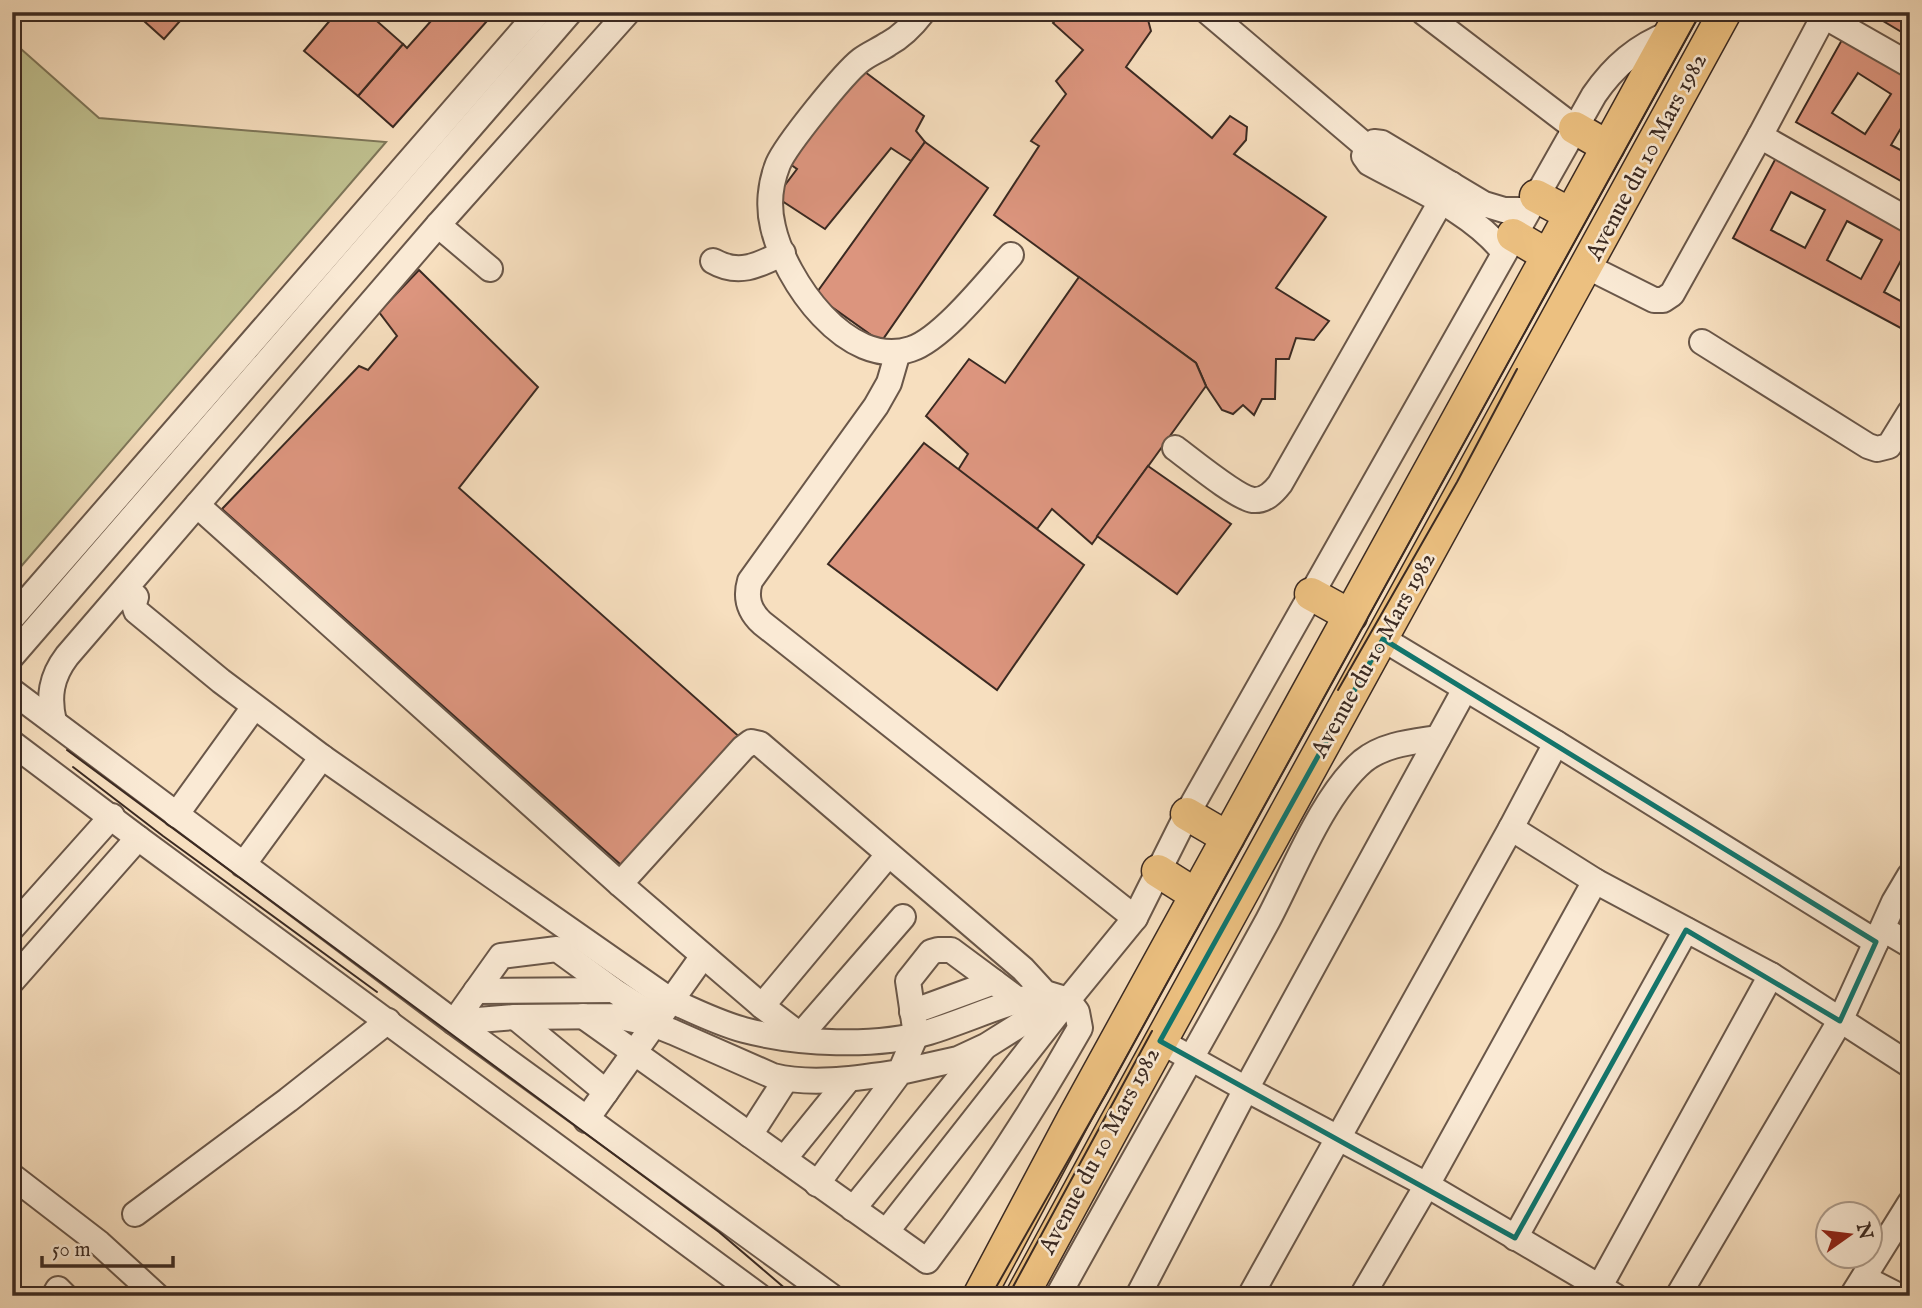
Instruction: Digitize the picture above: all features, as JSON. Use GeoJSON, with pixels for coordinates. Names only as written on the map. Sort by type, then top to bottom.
{"type":"FeatureCollection","features":[{"type":"Feature","properties":{"kind":"main road","name":"Avenue du 10 Mars 1982"},"geometry":{"type":"LineString","coordinates":[[1022,1296],[1588,267],[1725,12]]}},
{"type":"Feature","properties":{"kind":"main road","name":"Avenue du 10 Mars 1982"},"geometry":{"type":"LineString","coordinates":[[979,1296],[1073,1119],[1676,23]]}},
{"type":"Feature","properties":{"kind":"main road"},"geometry":{"type":"LineString","coordinates":[[1575,128],[1608,147]]}},
{"type":"Feature","properties":{"kind":"main road"},"geometry":{"type":"LineString","coordinates":[[1547,255],[1520,224],[1570,214]]}},
{"type":"Feature","properties":{"kind":"main road"},"geometry":{"type":"LineString","coordinates":[[1311,594],[1351,616]]}},
{"type":"Feature","properties":{"kind":"main road"},"geometry":{"type":"LineString","coordinates":[[1187,814],[1228,838]]}},
{"type":"Feature","properties":{"kind":"main road"},"geometry":{"type":"LineString","coordinates":[[1158,871],[1196,895]]}},
{"type":"Feature","properties":{"kind":"street"},"geometry":{"type":"LineString","coordinates":[[54,722],[52,683],[60,665],[438,225],[628,12]]}},
{"type":"Feature","properties":{"kind":"street"},"geometry":{"type":"LineString","coordinates":[[923,12],[905,33],[860,61],[784,153],[774,176],[770,201],[773,228],[802,290],[830,322],[864,346],[877,350],[898,352],[923,344],[935,336],[1011,255]]}},
{"type":"Feature","properties":{"kind":"street"},"geometry":{"type":"LineString","coordinates":[[1208,12],[1367,147],[1364,156],[1369,163],[1445,193],[1516,211],[1520,224]]}},
{"type":"Feature","properties":{"kind":"street"},"geometry":{"type":"LineString","coordinates":[[1423,12],[1575,128]]}},
{"type":"Feature","properties":{"kind":"street"},"geometry":{"type":"LineString","coordinates":[[12,618],[537,13],[566,14]]}},
{"type":"Feature","properties":{"kind":"street"},"geometry":{"type":"LineString","coordinates":[[1588,267],[1654,300],[1663,300],[1672,294],[1760,136],[1822,13],[1910,65]]}},
{"type":"Feature","properties":{"kind":"street"},"geometry":{"type":"LineString","coordinates":[[12,656],[566,14]]}},
{"type":"Feature","properties":{"kind":"street"},"geometry":{"type":"LineString","coordinates":[[886,1232],[1135,918],[1187,814],[1594,96],[1612,71],[1635,51],[1676,23]]}},
{"type":"Feature","properties":{"kind":"street"},"geometry":{"type":"LineString","coordinates":[[1760,136],[1910,222]]}},
{"type":"Feature","properties":{"kind":"street"},"geometry":{"type":"LineString","coordinates":[[1445,193],[1476,223],[1520,224]]}},
{"type":"Feature","properties":{"kind":"street"},"geometry":{"type":"LineString","coordinates":[[1175,448],[1245,498],[1260,499],[1271,494],[1445,193]]}},
{"type":"Feature","properties":{"kind":"street"},"geometry":{"type":"LineString","coordinates":[[438,225],[490,270]]}},
{"type":"Feature","properties":{"kind":"street"},"geometry":{"type":"LineString","coordinates":[[713,261],[727,268],[744,269],[783,253]]}},
{"type":"Feature","properties":{"kind":"street"},"geometry":{"type":"LineString","coordinates":[[1702,342],[1868,446],[1877,449],[1889,446],[1910,412]]}},
{"type":"Feature","properties":{"kind":"street"},"geometry":{"type":"LineString","coordinates":[[898,352],[889,383],[876,407],[750,581],[747,595],[751,611],[762,623],[1135,918]]}},
{"type":"Feature","properties":{"kind":"street"},"geometry":{"type":"LineString","coordinates":[[197,505],[293,594],[620,884],[799,1037]]}},
{"type":"Feature","properties":{"kind":"street"},"geometry":{"type":"LineString","coordinates":[[136,597],[136,611],[254,707],[660,1014]]}},
{"type":"Feature","properties":{"kind":"street"},"geometry":{"type":"LineString","coordinates":[[1383,639],[1879,936],[1910,945]]}},
{"type":"Feature","properties":{"kind":"street"},"geometry":{"type":"LineString","coordinates":[[1138,1296],[1246,1089],[1465,688]]}},
{"type":"Feature","properties":{"kind":"street"},"geometry":{"type":"LineString","coordinates":[[12,691],[586,1120],[831,1296]]}},
{"type":"Feature","properties":{"kind":"street"},"geometry":{"type":"LineString","coordinates":[[176,815],[254,707]]}},
{"type":"Feature","properties":{"kind":"street"},"geometry":{"type":"LineString","coordinates":[[1058,1296],[1191,1059],[1335,792],[1364,760],[1379,751],[1438,738]]}},
{"type":"Feature","properties":{"kind":"street"},"geometry":{"type":"LineString","coordinates":[[620,884],[743,748],[751,742],[760,744],[1024,969],[1045,993]]}},
{"type":"Feature","properties":{"kind":"street"},"geometry":{"type":"LineString","coordinates":[[12,743],[759,1296]]}},
{"type":"Feature","properties":{"kind":"street"},"geometry":{"type":"LineString","coordinates":[[1250,1296],[1556,743]]}},
{"type":"Feature","properties":{"kind":"street"},"geometry":{"type":"LineString","coordinates":[[243,865],[322,757]]}},
{"type":"Feature","properties":{"kind":"street"},"geometry":{"type":"LineString","coordinates":[[12,928],[112,816]]}},
{"type":"Feature","properties":{"kind":"street"},"geometry":{"type":"LineString","coordinates":[[1511,828],[1595,881],[1770,975],[1910,1065]]}},
{"type":"Feature","properties":{"kind":"street"},"geometry":{"type":"LineString","coordinates":[[12,981],[138,838]]}},
{"type":"Feature","properties":{"kind":"street"},"geometry":{"type":"LineString","coordinates":[[762,1006],[888,855]]}},
{"type":"Feature","properties":{"kind":"street"},"geometry":{"type":"LineString","coordinates":[[1678,1296],[1840,1021],[1879,936],[1902,906],[1910,875]]}},
{"type":"Feature","properties":{"kind":"street"},"geometry":{"type":"LineString","coordinates":[[1362,1296],[1427,1185],[1595,881]]}},
{"type":"Feature","properties":{"kind":"street"},"geometry":{"type":"LineString","coordinates":[[799,1037],[903,917]]}},
{"type":"Feature","properties":{"kind":"street"},"geometry":{"type":"LineString","coordinates":[[1516,1238],[1685,930]]}},
{"type":"Feature","properties":{"kind":"street"},"geometry":{"type":"LineString","coordinates":[[454,1022],[500,956],[557,949],[613,990],[773,1076],[786,1079],[848,1080],[958,1059],[986,1046],[1021,1024],[1045,993]]}},
{"type":"Feature","properties":{"kind":"street"},"geometry":{"type":"LineString","coordinates":[[817,1184],[900,1072],[918,1026],[908,981],[931,952],[951,950],[1015,1000]]}},
{"type":"Feature","properties":{"kind":"street"},"geometry":{"type":"LineString","coordinates":[[586,1120],[703,956]]}},
{"type":"Feature","properties":{"kind":"street"},"geometry":{"type":"LineString","coordinates":[[1160,1041],[1427,1185],[1608,1291],[1770,975]]}},
{"type":"Feature","properties":{"kind":"street"},"geometry":{"type":"LineString","coordinates":[[918,1026],[994,982]]}},
{"type":"Feature","properties":{"kind":"street"},"geometry":{"type":"LineString","coordinates":[[476,991],[613,990]]}},
{"type":"Feature","properties":{"kind":"street"},"geometry":{"type":"LineString","coordinates":[[454,1022],[515,1017],[660,1014],[743,1030],[867,1041],[1045,993],[1068,1000],[1077,1012],[1080,1028],[1039,1099],[965,1211],[927,1261],[583,1016]]}},
{"type":"Feature","properties":{"kind":"street"},"geometry":{"type":"LineString","coordinates":[[515,1017],[606,1091]]}},
{"type":"Feature","properties":{"kind":"street"},"geometry":{"type":"LineString","coordinates":[[135,1214],[278,1108],[388,1021]]}},
{"type":"Feature","properties":{"kind":"street"},"geometry":{"type":"LineString","coordinates":[[853,1209],[986,1046]]}},
{"type":"Feature","properties":{"kind":"street"},"geometry":{"type":"LineString","coordinates":[[750,1135],[786,1079]]}},
{"type":"Feature","properties":{"kind":"street"},"geometry":{"type":"LineString","coordinates":[[784,1159],[848,1080]]}},
{"type":"Feature","properties":{"kind":"street"},"geometry":{"type":"LineString","coordinates":[[12,1176],[99,1243],[157,1296]]}},
{"type":"Feature","properties":{"kind":"street"},"geometry":{"type":"LineString","coordinates":[[1899,1296],[1858,1287],[1907,1214]]}},
{"type":"Feature","properties":{"kind":"street"},"geometry":{"type":"LineString","coordinates":[[54,1296],[58,1289],[65,1296]]}},
{"type":"Feature","properties":{"kind":"highlighted area"},"geometry":{"type":"Polygon","coordinates":[[[1383,639],[1876,942],[1840,1021],[1686,930],[1515,1238],[1160,1041],[1383,639]]]}},
{"type":"Feature","properties":{"kind":"green space"},"geometry":{"type":"Polygon","coordinates":[[[12,41],[99,118],[386,142],[12,577],[12,41]]]}},
{"type":"Feature","properties":{"kind":"building"},"geometry":{"type":"Polygon","coordinates":[[[134,12],[188,12],[164,39],[134,12]]]}},
{"type":"Feature","properties":{"kind":"building"},"geometry":{"type":"Polygon","coordinates":[[[439,12],[495,12],[393,127],[358,96],[403,44],[407,48],[439,12]]]}},
{"type":"Feature","properties":{"kind":"building"},"geometry":{"type":"Polygon","coordinates":[[[1062,12],[1141,12],[1147,16],[1151,31],[1126,67],[1212,138],[1230,116],[1247,127],[1246,140],[1234,154],[1326,217],[1276,288],[1329,321],[1314,340],[1296,338],[1289,359],[1276,359],[1275,399],[1262,399],[1254,415],[1243,405],[1233,414],[1222,410],[1206,386],[1196,363],[994,215],[1039,146],[1031,141],[1066,94],[1056,81],[1083,50],[1053,23],[1062,12]]]}},
{"type":"Feature","properties":{"kind":"building"},"geometry":{"type":"Polygon","coordinates":[[[1868,12],[1910,12],[1910,37],[1868,12]]]}},
{"type":"Feature","properties":{"kind":"building"},"geometry":{"type":"Polygon","coordinates":[[[370,15],[403,44],[358,96],[304,51],[332,18],[370,15]]]}},
{"type":"Feature","properties":{"kind":"building"},"geometry":{"type":"Polygon","coordinates":[[[1843,38],[1910,76],[1910,113],[1891,145],[1910,155],[1910,186],[1796,122],[1843,38]],[[1858,73],[1832,113],[1865,134],[1891,94],[1858,73]]]}},
{"type":"Feature","properties":{"kind":"building"},"geometry":{"type":"Polygon","coordinates":[[[857,66],[924,116],[916,131],[925,142],[911,161],[891,148],[825,229],[776,197],[797,169],[787,162],[857,66]]]}},
{"type":"Feature","properties":{"kind":"building"},"geometry":{"type":"Polygon","coordinates":[[[925,142],[988,188],[881,342],[815,295],[925,142]]]}},
{"type":"Feature","properties":{"kind":"building"},"geometry":{"type":"Polygon","coordinates":[[[1777,156],[1910,227],[1910,256],[1905,253],[1884,292],[1910,306],[1910,333],[1733,238],[1777,156]],[[1791,192],[1771,230],[1805,248],[1825,210],[1791,192]],[[1847,221],[1827,260],[1861,279],[1882,240],[1847,221]]]}},
{"type":"Feature","properties":{"kind":"building"},"geometry":{"type":"Polygon","coordinates":[[[419,270],[538,387],[459,488],[743,740],[629,872],[222,509],[359,366],[368,370],[397,336],[379,312],[419,270]]]}},
{"type":"Feature","properties":{"kind":"building"},"geometry":{"type":"Polygon","coordinates":[[[1079,277],[1196,363],[1206,386],[1092,544],[1052,509],[1037,529],[958,470],[968,454],[926,416],[969,359],[1005,383],[1079,277]]]}},
{"type":"Feature","properties":{"kind":"building"},"geometry":{"type":"Polygon","coordinates":[[[924,443],[1084,565],[997,690],[828,564],[924,443]]]}},
{"type":"Feature","properties":{"kind":"building"},"geometry":{"type":"Polygon","coordinates":[[[1148,466],[1231,524],[1177,594],[1097,536],[1148,466]]]}},
{"type":"Feature","properties":{"kind":"tram line"},"geometry":{"type":"LineString","coordinates":[[991,1296],[1106,1094],[1701,12]]}},
{"type":"Feature","properties":{"kind":"tram line"},"geometry":{"type":"LineString","coordinates":[[1338,690],[1457,482],[1517,369]]}},
{"type":"Feature","properties":{"kind":"tram line"},"geometry":{"type":"LineString","coordinates":[[67,750],[719,1232],[794,1296]]}},
{"type":"Feature","properties":{"kind":"tram line"},"geometry":{"type":"LineString","coordinates":[[73,767],[377,992]]}},
{"type":"Feature","properties":{"kind":"tram line"},"geometry":{"type":"LineString","coordinates":[[1008,1296],[1152,1031]]}}]}
